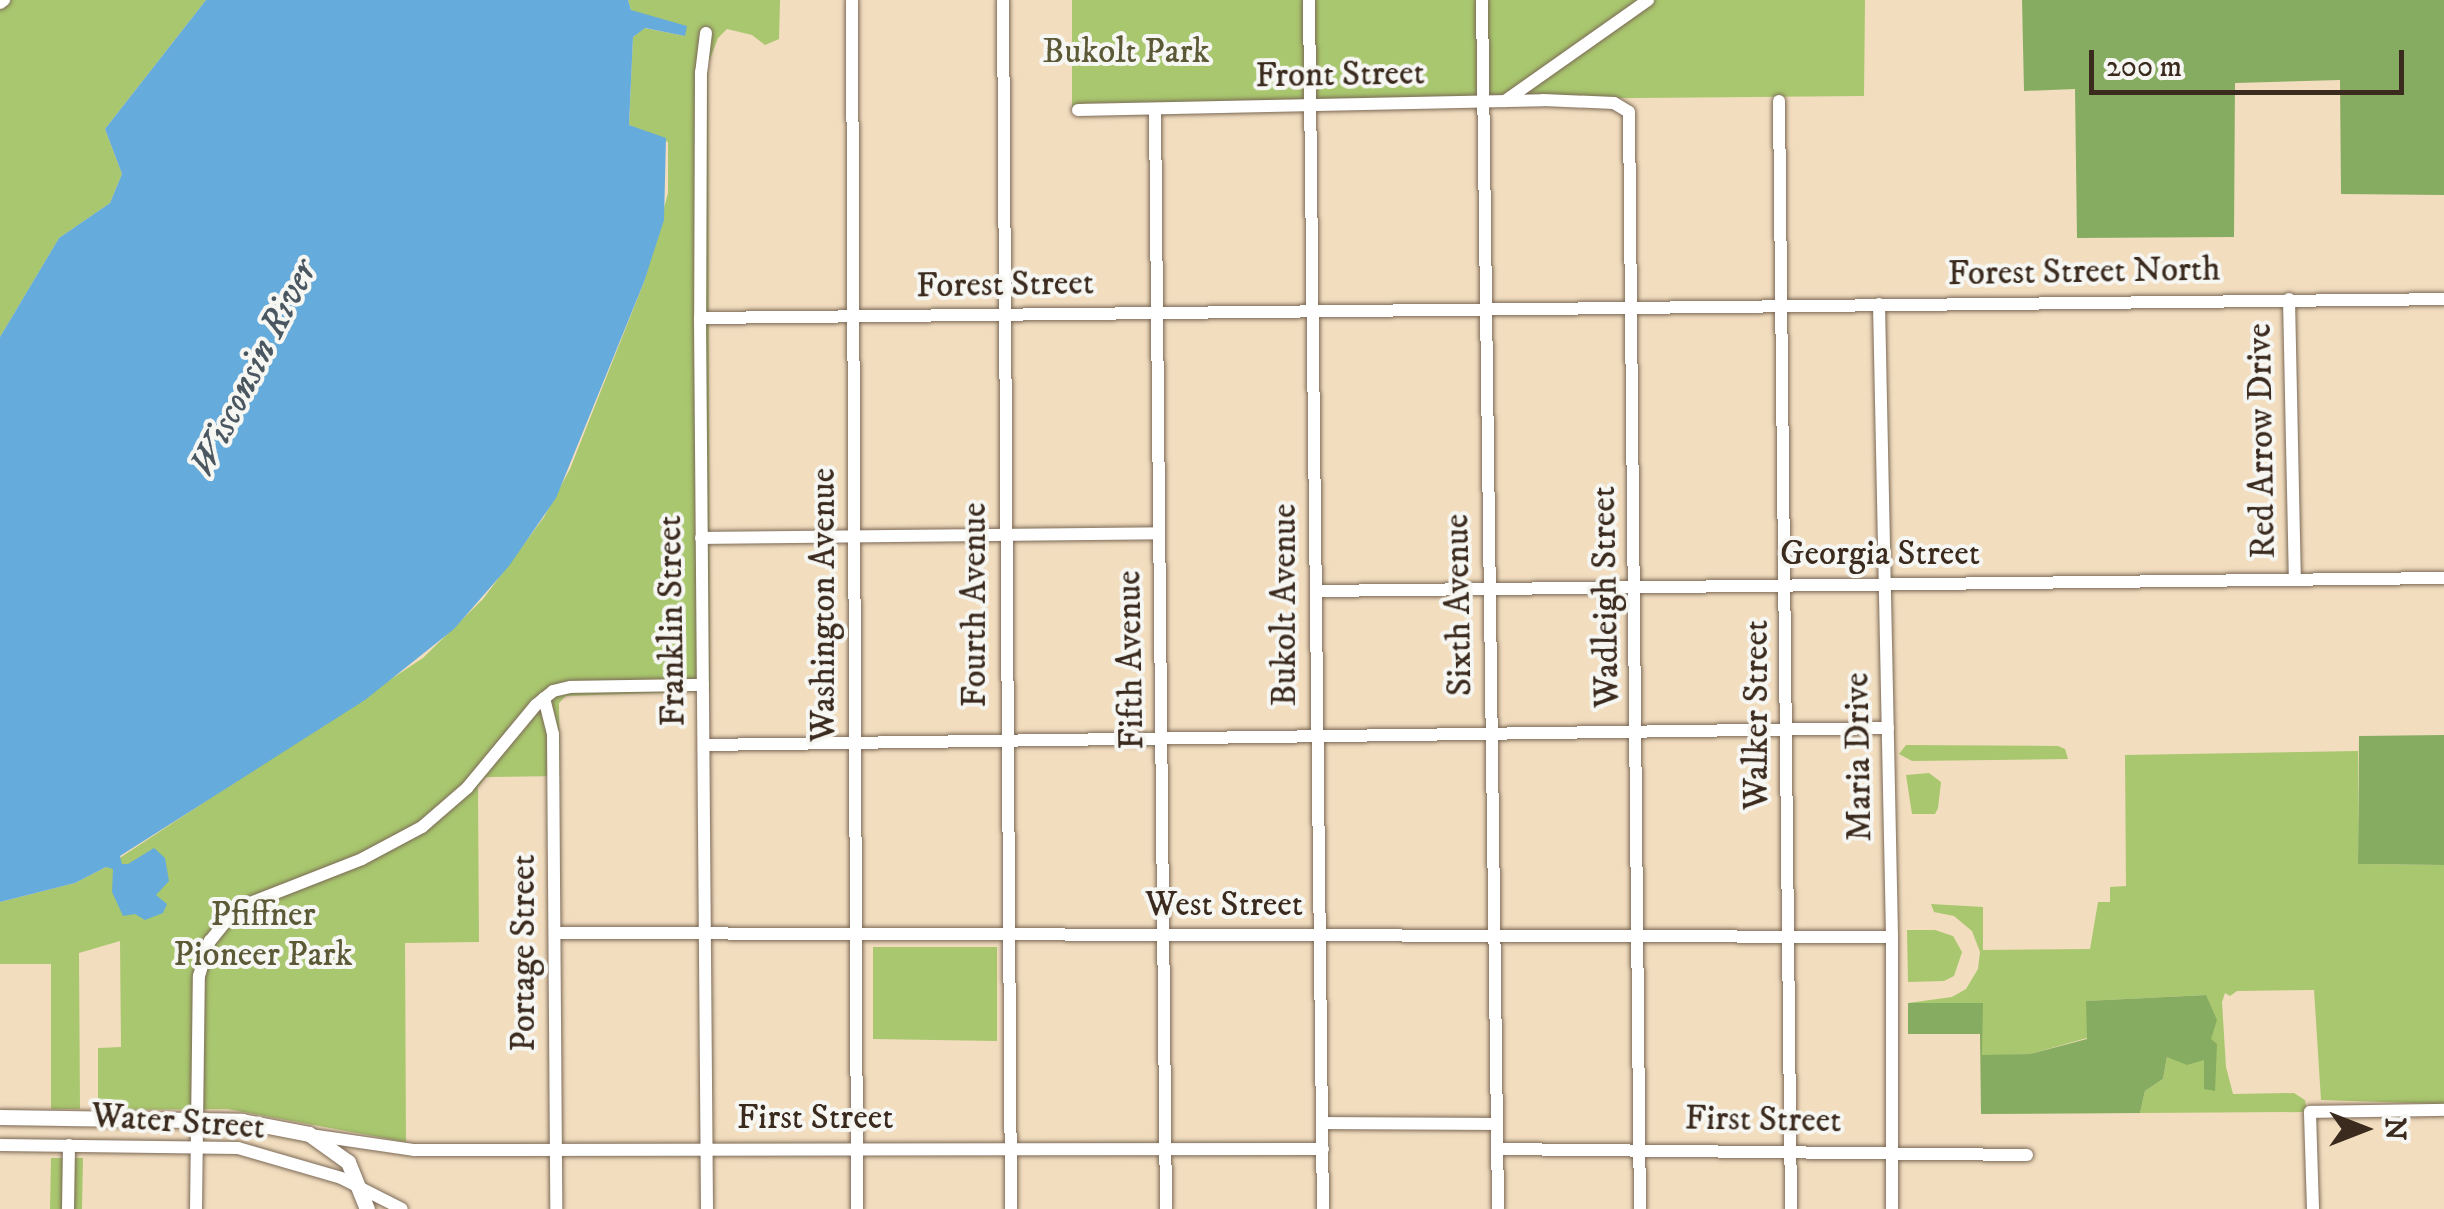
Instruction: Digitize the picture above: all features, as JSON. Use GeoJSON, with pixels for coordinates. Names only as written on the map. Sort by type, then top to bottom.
{"type":"FeatureCollection","features":[{"type":"Feature","properties":{"kind":"main road","name":"Water Street"},"geometry":{"type":"LineString","coordinates":[[4,1120],[242,1120],[309,1134]]}},
{"type":"Feature","properties":{"kind":"main road"},"geometry":{"type":"LineString","coordinates":[[309,1134],[344,1156],[360,1186],[366,1209]]}},
{"type":"Feature","properties":{"kind":"street","name":"Washington Avenue"},"geometry":{"type":"LineString","coordinates":[[852,0],[858,1209]]}},
{"type":"Feature","properties":{"kind":"street","name":"Fourth Avenue"},"geometry":{"type":"LineString","coordinates":[[1003,0],[1011,1209]]}},
{"type":"Feature","properties":{"kind":"street","name":"Bukolt Avenue"},"geometry":{"type":"LineString","coordinates":[[1309,0],[1323,1209]]}},
{"type":"Feature","properties":{"kind":"street","name":"Sixth Avenue"},"geometry":{"type":"LineString","coordinates":[[1482,0],[1498,1209]]}},
{"type":"Feature","properties":{"kind":"street"},"geometry":{"type":"LineString","coordinates":[[1506,101],[1648,0]]}},
{"type":"Feature","properties":{"kind":"street","name":"Franklin Street"},"geometry":{"type":"LineString","coordinates":[[706,33],[701,72],[700,318],[706,1209]]}},
{"type":"Feature","properties":{"kind":"street","name":"Walker Street"},"geometry":{"type":"LineString","coordinates":[[1778,100],[1789,729],[1791,1209]]}},
{"type":"Feature","properties":{"kind":"street","name":"Front Street"},"geometry":{"type":"LineString","coordinates":[[1078,110],[1506,101]]}},
{"type":"Feature","properties":{"kind":"street","name":"Wadleigh Street"},"geometry":{"type":"LineString","coordinates":[[1506,101],[1599,101],[1626,107],[1630,116],[1640,1209]]}},
{"type":"Feature","properties":{"kind":"street","name":"Fifth Avenue"},"geometry":{"type":"LineString","coordinates":[[1155,109],[1166,1209]]}},
{"type":"Feature","properties":{"kind":"street"},"geometry":{"type":"LineString","coordinates":[[2288,300],[2444,299]]}},
{"type":"Feature","properties":{"kind":"street","name":"Forest Street North"},"geometry":{"type":"LineString","coordinates":[[1880,304],[2288,300]]}},
{"type":"Feature","properties":{"kind":"street","name":"Red Arrow Drive"},"geometry":{"type":"LineString","coordinates":[[2288,300],[2295,580]]}},
{"type":"Feature","properties":{"kind":"street"},"geometry":{"type":"LineString","coordinates":[[1312,310],[1880,304]]}},
{"type":"Feature","properties":{"kind":"street","name":"Maria Drive"},"geometry":{"type":"LineString","coordinates":[[1880,304],[1892,937],[1892,1209]]}},
{"type":"Feature","properties":{"kind":"street","name":"Forest Street"},"geometry":{"type":"LineString","coordinates":[[700,318],[1312,310]]}},
{"type":"Feature","properties":{"kind":"street"},"geometry":{"type":"LineString","coordinates":[[701,538],[1159,533]]}},
{"type":"Feature","properties":{"kind":"street","name":"Georgia Street"},"geometry":{"type":"LineString","coordinates":[[1316,591],[2444,578]]}},
{"type":"Feature","properties":{"kind":"street"},"geometry":{"type":"LineString","coordinates":[[196,1209],[200,976],[218,930],[250,903],[362,859],[422,827],[467,788],[544,698],[571,687],[702,685]]}},
{"type":"Feature","properties":{"kind":"street","name":"Portage Street"},"geometry":{"type":"LineString","coordinates":[[544,698],[553,734],[556,1209]]}},
{"type":"Feature","properties":{"kind":"street"},"geometry":{"type":"LineString","coordinates":[[704,744],[1888,728]]}},
{"type":"Feature","properties":{"kind":"street","name":"West Street"},"geometry":{"type":"LineString","coordinates":[[555,933],[1892,937]]}},
{"type":"Feature","properties":{"kind":"street"},"geometry":{"type":"LineString","coordinates":[[2313,1209],[2310,1112],[2444,1110]]}},
{"type":"Feature","properties":{"kind":"street"},"geometry":{"type":"LineString","coordinates":[[1322,1123],[1496,1124]]}},
{"type":"Feature","properties":{"kind":"street","name":"First Street"},"geometry":{"type":"LineString","coordinates":[[309,1134],[400,1150],[1323,1149]]}},
{"type":"Feature","properties":{"kind":"street","name":"Water Street"},"geometry":{"type":"LineString","coordinates":[[0,1146],[197,1146],[254,1151],[360,1186],[402,1209]]}},
{"type":"Feature","properties":{"kind":"street"},"geometry":{"type":"LineString","coordinates":[[68,1209],[70,1146]]}},
{"type":"Feature","properties":{"kind":"street","name":"First Street"},"geometry":{"type":"LineString","coordinates":[[1497,1148],[2027,1154]]}},
{"type":"Feature","properties":{"kind":"green space"},"geometry":{"type":"Polygon","coordinates":[[[206,0],[105,129],[122,174],[110,203],[59,238],[0,337],[0,3],[206,0]]]}},
{"type":"Feature","properties":{"kind":"green space","name":"Pfiffner Pioneer Park"},"geometry":{"type":"Polygon","coordinates":[[[628,0],[780,0],[779,39],[765,45],[752,35],[727,29],[718,38],[708,64],[710,691],[566,696],[559,703],[560,776],[486,777],[478,787],[479,942],[405,943],[406,1142],[227,1109],[98,1110],[98,1048],[121,1047],[120,941],[79,953],[80,1109],[51,1109],[51,964],[0,964],[0,902],[75,883],[106,867],[423,658],[483,599],[544,517],[570,469],[644,282],[668,193],[668,142],[629,125],[633,37],[644,28],[685,36],[631,10],[628,0]]]}},
{"type":"Feature","properties":{"kind":"green space","name":"Bukolt Park"},"geometry":{"type":"Polygon","coordinates":[[[1072,0],[1865,0],[1864,96],[1084,103],[1072,112],[1072,0]]]}},
{"type":"Feature","properties":{"kind":"green space"},"geometry":{"type":"Polygon","coordinates":[[[2022,0],[2444,0],[2444,195],[2341,194],[2340,80],[2235,83],[2234,237],[2077,238],[2075,89],[2024,91],[2022,0]]]}},
{"type":"Feature","properties":{"kind":"green space"},"geometry":{"type":"Polygon","coordinates":[[[2444,735],[2444,865],[2358,864],[2359,736],[2444,735]]]}},
{"type":"Feature","properties":{"kind":"green space"},"geometry":{"type":"Polygon","coordinates":[[[1906,745],[2058,746],[2065,749],[2068,759],[1912,761],[1899,754],[1906,745]]]}},
{"type":"Feature","properties":{"kind":"green space"},"geometry":{"type":"Polygon","coordinates":[[[2358,751],[2358,864],[2444,865],[2444,1104],[2321,1100],[2314,990],[2237,991],[2230,996],[2225,993],[2222,1002],[2226,1067],[2233,1094],[2294,1093],[2305,1100],[2307,1112],[2140,1113],[2145,1091],[2163,1079],[2167,1057],[2204,1060],[2211,1040],[2205,995],[2087,1001],[2087,1038],[2030,1054],[1982,1056],[1982,1003],[1908,1003],[1952,997],[1966,989],[1978,969],[1980,952],[1972,931],[1954,916],[1934,912],[1931,904],[1983,907],[1983,950],[2090,949],[2098,902],[2110,902],[2110,887],[2126,886],[2125,755],[2358,751]]]}},
{"type":"Feature","properties":{"kind":"green space"},"geometry":{"type":"Polygon","coordinates":[[[1929,773],[1941,782],[1938,808],[1935,814],[1912,814],[1906,775],[1929,773]]]}},
{"type":"Feature","properties":{"kind":"green space"},"geometry":{"type":"Polygon","coordinates":[[[1907,930],[1935,930],[1953,936],[1962,952],[1954,976],[1944,981],[1908,982],[1907,930]]]}},
{"type":"Feature","properties":{"kind":"green space"},"geometry":{"type":"Polygon","coordinates":[[[873,947],[997,947],[997,1041],[873,1039],[873,947]]]}},
{"type":"Feature","properties":{"kind":"green space"},"geometry":{"type":"Polygon","coordinates":[[[2206,995],[2217,1020],[2211,1039],[2217,1044],[2215,1091],[2204,1089],[2204,1060],[2187,1065],[2167,1057],[2163,1079],[2145,1091],[2140,1113],[1981,1114],[1980,1034],[1908,1034],[1908,1003],[1983,1003],[1982,1055],[2030,1054],[2087,1039],[2086,1001],[2206,995]]]}},
{"type":"Feature","properties":{"kind":"green space"},"geometry":{"type":"Polygon","coordinates":[[[51,1158],[83,1158],[82,1209],[50,1209],[51,1158]]]}},
{"type":"Feature","properties":{"kind":"water","name":"Wisconsin River"},"geometry":{"type":"Polygon","coordinates":[[[206,0],[628,0],[631,10],[687,26],[685,36],[645,28],[633,37],[629,125],[666,138],[664,220],[644,282],[556,498],[509,566],[454,629],[365,700],[120,856],[122,864],[128,864],[154,848],[165,858],[169,881],[156,895],[167,904],[163,913],[145,920],[135,914],[123,916],[112,892],[113,869],[106,867],[75,883],[0,902],[0,337],[59,238],[110,203],[122,174],[105,129],[206,0]]]}}]}
